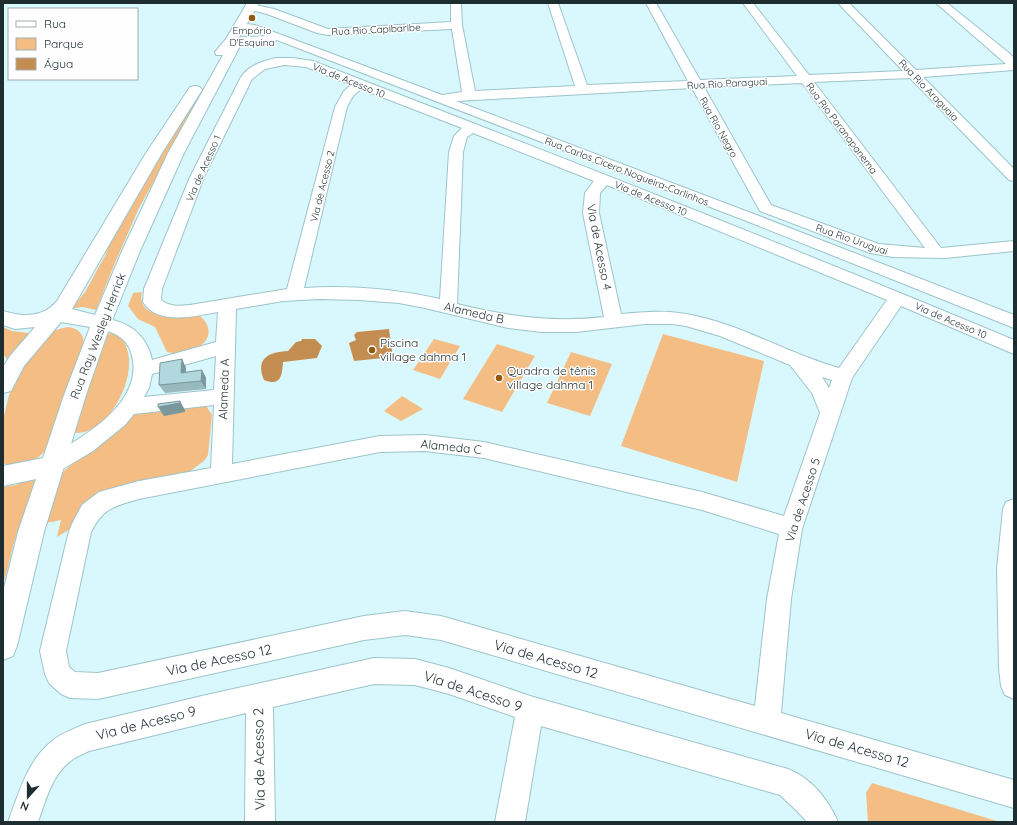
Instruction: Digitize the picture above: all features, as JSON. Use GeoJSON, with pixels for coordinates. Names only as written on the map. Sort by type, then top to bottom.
{"type":"FeatureCollection","features":[{"type":"Feature","properties":{"kind":"street"},"geometry":{"type":"LineString","coordinates":[[456,3],[457,25],[469,95]]}},
{"type":"Feature","properties":{"kind":"street"},"geometry":{"type":"LineString","coordinates":[[553,3],[582,89]]}},
{"type":"Feature","properties":{"kind":"street","name":"Rua Rio Negro"},"geometry":{"type":"LineString","coordinates":[[651,3],[695,84],[760,214]]}},
{"type":"Feature","properties":{"kind":"street","name":"Rua Rio Paranapanema"},"geometry":{"type":"LineString","coordinates":[[748,3],[936,252]]}},
{"type":"Feature","properties":{"kind":"street","name":"Rua Rio Araguaia"},"geometry":{"type":"LineString","coordinates":[[843,3],[1014,177]]}},
{"type":"Feature","properties":{"kind":"street","name":"Rua Rio Paraguai"},"geometry":{"type":"LineString","coordinates":[[439,99],[469,95],[914,74],[1004,69],[1012,67],[1013,64],[1005,55],[942,3]]}},
{"type":"Feature","properties":{"kind":"street","name":"Rua Rio Capibaribe"},"geometry":{"type":"LineString","coordinates":[[252,5],[320,31],[328,32],[457,25]]}},
{"type":"Feature","properties":{"kind":"street","name":"Rua Ray Wesley Herrick"},"geometry":{"type":"LineString","coordinates":[[3,385],[17,361],[35,338],[64,306],[154,152],[224,47],[235,33],[252,5]]}},
{"type":"Feature","properties":{"kind":"street","name":"Rua Carlos Cicero Nogueira-Carlinhos"},"geometry":{"type":"LineString","coordinates":[[235,33],[255,28],[439,99],[760,214],[1014,322]]}},
{"type":"Feature","properties":{"kind":"street"},"geometry":{"type":"LineString","coordinates":[[235,33],[284,40]]}},
{"type":"Feature","properties":{"kind":"street","name":"Rua Ray Wesley Herrick"},"geometry":{"type":"LineString","coordinates":[[3,646],[31,532],[75,395],[101,323],[131,251],[176,153],[233,48],[235,33]]}},
{"type":"Feature","properties":{"kind":"street","name":"Via de Acesso 10"},"geometry":{"type":"LineString","coordinates":[[284,61],[309,64],[471,127],[898,298],[1014,347]]}},
{"type":"Feature","properties":{"kind":"street","name":"Via de Acesso 1"},"geometry":{"type":"LineString","coordinates":[[152,302],[153,289],[197,177],[241,88],[253,71],[264,65],[284,61]]}},
{"type":"Feature","properties":{"kind":"street","name":"Via de Acesso 2"},"geometry":{"type":"LineString","coordinates":[[294,294],[341,106],[348,94],[359,84]]}},
{"type":"Feature","properties":{"kind":"street"},"geometry":{"type":"LineString","coordinates":[[448,308],[456,152],[461,136],[471,127]]}},
{"type":"Feature","properties":{"kind":"street","name":"Via de Acesso 4"},"geometry":{"type":"LineString","coordinates":[[606,180],[595,186],[590,198],[591,213],[614,321]]}},
{"type":"Feature","properties":{"kind":"street","name":"Rua Rio Uruguai"},"geometry":{"type":"LineString","coordinates":[[760,214],[876,249],[901,254],[1014,246]]}},
{"type":"Feature","properties":{"kind":"street","name":"Alameda B"},"geometry":{"type":"LineString","coordinates":[[152,302],[160,309],[171,311],[191,310],[294,294],[381,295],[424,302],[496,320],[535,325],[574,326],[653,317],[685,320],[727,330],[793,359],[826,372],[843,376]]}},
{"type":"Feature","properties":{"kind":"street","name":"Via de Acesso 5"},"geometry":{"type":"LineString","coordinates":[[767,722],[779,599],[791,529],[843,376],[898,298]]}},
{"type":"Feature","properties":{"kind":"street","name":"Alameda A"},"geometry":{"type":"LineString","coordinates":[[221,474],[227,304]]}},
{"type":"Feature","properties":{"kind":"street"},"geometry":{"type":"LineString","coordinates":[[3,318],[15,322],[28,322],[56,315],[71,316],[114,325],[125,331],[133,338],[139,347],[143,358],[144,369],[139,388],[128,407],[99,437],[54,464],[31,471],[3,476]]}},
{"type":"Feature","properties":{"kind":"street"},"geometry":{"type":"LineString","coordinates":[[144,369],[226,346]]}},
{"type":"Feature","properties":{"kind":"street","name":"Alameda B"},"geometry":{"type":"LineString","coordinates":[[793,359],[818,384],[825,396],[831,415]]}},
{"type":"Feature","properties":{"kind":"street"},"geometry":{"type":"LineString","coordinates":[[128,407],[224,396]]}},
{"type":"Feature","properties":{"kind":"street","name":"Alameda C"},"geometry":{"type":"LineString","coordinates":[[70,685],[58,674],[53,651],[80,531],[90,512],[107,499],[139,490],[380,444],[425,443],[484,450],[702,501],[791,529]]}},
{"type":"Feature","properties":{"kind":"street"},"geometry":{"type":"LineString","coordinates":[[1014,509],[1009,568],[1012,668],[1014,686]]}},
{"type":"Feature","properties":{"kind":"street","name":"Via de Acesso 12"},"geometry":{"type":"LineString","coordinates":[[70,685],[98,686],[364,628],[404,623],[441,628],[1014,794]]}},
{"type":"Feature","properties":{"kind":"street","name":"Via de Acesso 9"},"geometry":{"type":"LineString","coordinates":[[23,822],[39,778],[49,764],[62,750],[85,738],[206,708],[374,672],[416,672],[449,681],[530,709],[788,783],[808,801],[821,818]]}},
{"type":"Feature","properties":{"kind":"street","name":"Via de Acesso 2"},"geometry":{"type":"LineString","coordinates":[[259,696],[260,822]]}},
{"type":"Feature","properties":{"kind":"street"},"geometry":{"type":"LineString","coordinates":[[510,822],[530,709]]}},
{"type":"Feature","properties":{"kind":"green space"},"geometry":{"type":"Polygon","coordinates":[[[213,74],[139,208],[96,310],[83,307],[74,308],[73,307],[85,292],[106,254],[112,234],[159,157],[213,74]]]}},
{"type":"Feature","properties":{"kind":"green space"},"geometry":{"type":"Polygon","coordinates":[[[142,292],[142,302],[146,308],[153,313],[172,316],[199,315],[206,323],[209,331],[207,339],[202,345],[186,352],[167,352],[155,327],[138,319],[128,306],[133,293],[142,292]]]}},
{"type":"Feature","properties":{"kind":"green space"},"geometry":{"type":"Polygon","coordinates":[[[3,327],[12,331],[29,333],[7,359],[3,354],[3,327]]]}},
{"type":"Feature","properties":{"kind":"green space"},"geometry":{"type":"Polygon","coordinates":[[[67,327],[80,332],[83,338],[84,346],[45,451],[37,458],[19,465],[8,465],[3,463],[3,420],[9,395],[16,378],[27,357],[52,331],[67,327]]]}},
{"type":"Feature","properties":{"kind":"green space"},"geometry":{"type":"Polygon","coordinates":[[[114,332],[125,343],[129,358],[128,375],[123,392],[114,408],[103,421],[90,430],[76,433],[74,431],[105,335],[114,332]]]}},
{"type":"Feature","properties":{"kind":"green space"},"geometry":{"type":"Polygon","coordinates":[[[663,334],[764,361],[737,482],[621,446],[663,334]]]}},
{"type":"Feature","properties":{"kind":"green space"},"geometry":{"type":"Polygon","coordinates":[[[434,339],[460,346],[440,379],[413,370],[434,339]]]}},
{"type":"Feature","properties":{"kind":"green space","name":"Quadra de tênis village dahma 1"},"geometry":{"type":"Polygon","coordinates":[[[497,344],[535,356],[502,412],[463,399],[497,344]]]}},
{"type":"Feature","properties":{"kind":"green space"},"geometry":{"type":"Polygon","coordinates":[[[571,352],[612,364],[590,416],[547,403],[571,352]]]}},
{"type":"Feature","properties":{"kind":"green space"},"geometry":{"type":"Polygon","coordinates":[[[402,396],[423,409],[401,421],[384,411],[402,396]]]}},
{"type":"Feature","properties":{"kind":"green space"},"geometry":{"type":"Polygon","coordinates":[[[184,403],[203,404],[212,415],[208,455],[204,461],[189,472],[76,518],[70,529],[57,537],[61,520],[46,523],[60,477],[65,470],[132,414],[164,407],[185,412],[184,403]]]}},
{"type":"Feature","properties":{"kind":"green space"},"geometry":{"type":"Polygon","coordinates":[[[36,477],[35,484],[19,526],[3,584],[3,487],[16,485],[36,477]]]}},
{"type":"Feature","properties":{"kind":"green space"},"geometry":{"type":"Polygon","coordinates":[[[872,783],[1000,822],[868,822],[866,793],[872,783]]]}},
{"type":"Feature","properties":{"kind":"water","name":"Piscina village dahma 1"},"geometry":{"type":"Polygon","coordinates":[[[389,329],[393,357],[354,361],[349,343],[356,340],[354,335],[357,332],[389,329]]]}},
{"type":"Feature","properties":{"kind":"water"},"geometry":{"type":"Polygon","coordinates":[[[302,339],[315,339],[322,346],[317,358],[283,362],[281,375],[277,381],[270,382],[264,380],[261,366],[263,361],[275,353],[288,351],[296,342],[301,341],[302,339]]]}},
{"type":"Feature","properties":{"kind":"building"},"geometry":{"type":"Polygon","coordinates":[[[182,359],[181,373],[202,370],[201,381],[159,385],[160,363],[182,359]]]}},
{"type":"Feature","properties":{"kind":"building"},"geometry":{"type":"Polygon","coordinates":[[[180,401],[180,403],[158,407],[158,404],[180,401]]]}},
{"type":"Feature","properties":{"kind":"place","name":"Empório D'Esquina"},"geometry":{"type":"Point","coordinates":[252,18]}},
{"type":"Feature","properties":{"kind":"place","name":"Piscina village dahma 1"},"geometry":{"type":"Point","coordinates":[372,350]}},
{"type":"Feature","properties":{"kind":"place","name":"Quadra de tênis village dahma 1"},"geometry":{"type":"Point","coordinates":[499,378]}}]}
